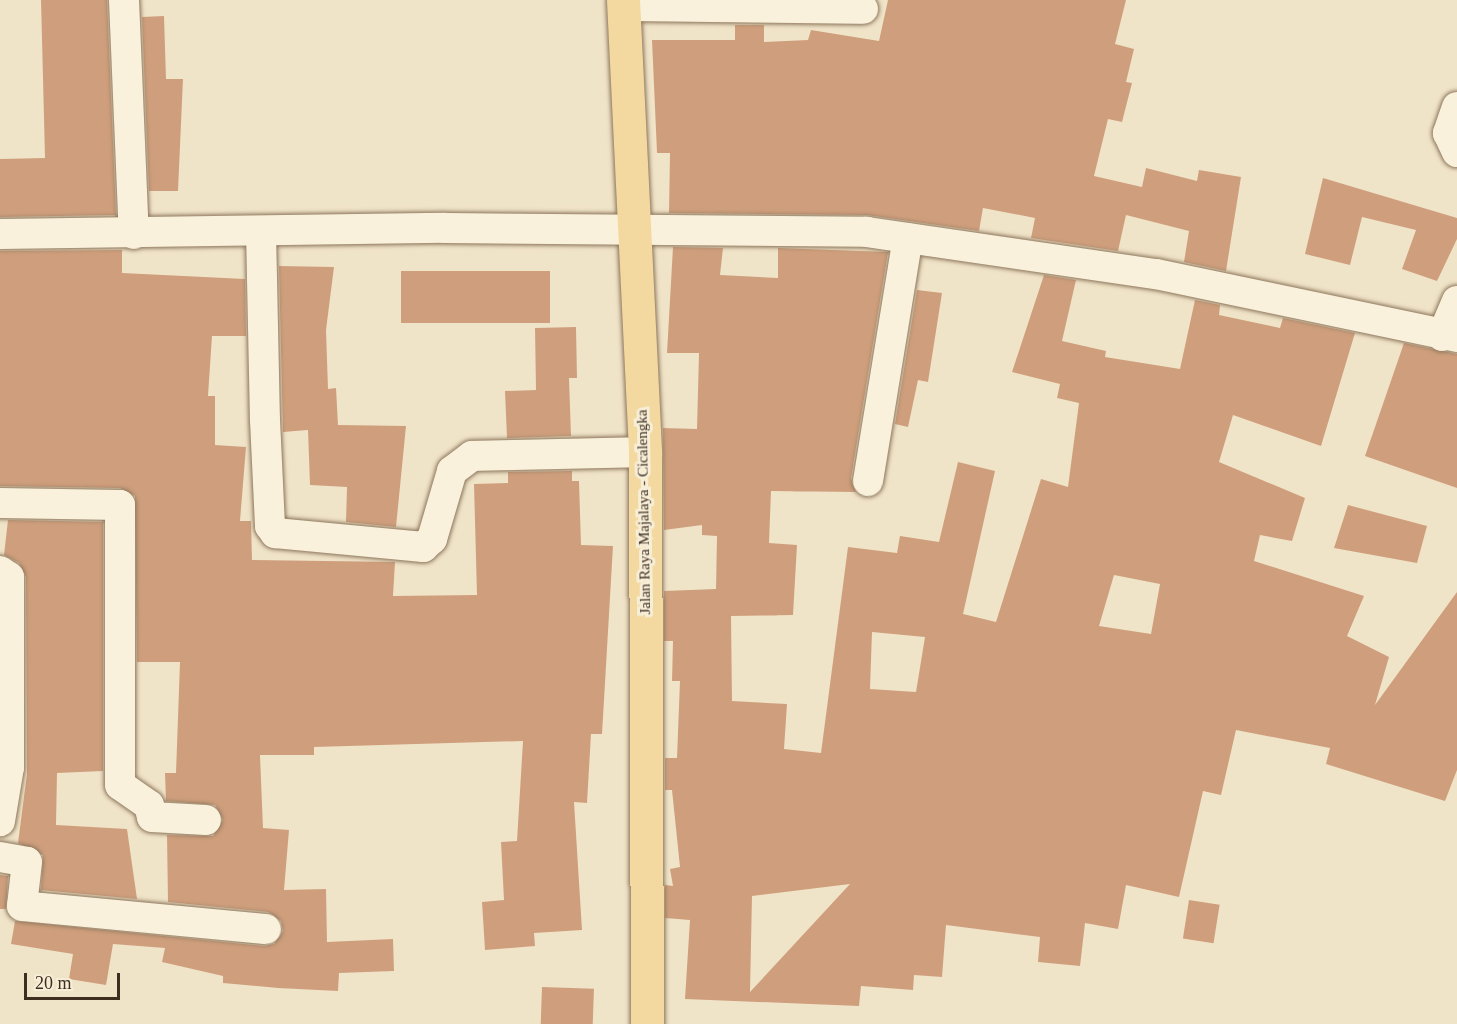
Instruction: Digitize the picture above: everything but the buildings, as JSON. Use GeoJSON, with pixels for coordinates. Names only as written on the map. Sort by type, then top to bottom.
{"type":"FeatureCollection","features":[{"type":"Feature","properties":{"kind":"main road","name":"Jalan Raya Majalaya - Cicalengka"},"geometry":{"type":"LineString","coordinates":[[622,3],[645,452],[647,1024]]}},
{"type":"Feature","properties":{"kind":"street"},"geometry":{"type":"LineString","coordinates":[[124,0],[134,234]]}},
{"type":"Feature","properties":{"kind":"street"},"geometry":{"type":"LineString","coordinates":[[622,3],[863,9]]}},
{"type":"Feature","properties":{"kind":"street"},"geometry":{"type":"LineString","coordinates":[[1457,107],[1448,133],[1457,152]]}},
{"type":"Feature","properties":{"kind":"street"},"geometry":{"type":"LineString","coordinates":[[261,231],[265,420],[270,526],[275,533],[423,547],[432,539],[452,471],[472,456],[645,452]]}},
{"type":"Feature","properties":{"kind":"street"},"geometry":{"type":"LineString","coordinates":[[0,234],[261,231],[867,232],[1156,274],[1450,337],[1457,301]]}},
{"type":"Feature","properties":{"kind":"street"},"geometry":{"type":"LineString","coordinates":[[868,481],[908,238]]}},
{"type":"Feature","properties":{"kind":"street"},"geometry":{"type":"LineString","coordinates":[[0,503],[120,505],[120,785],[149,805],[152,817],[206,820]]}},
{"type":"Feature","properties":{"kind":"street"},"geometry":{"type":"LineString","coordinates":[[0,572],[9,577],[4,767],[0,821]]}},
{"type":"Feature","properties":{"kind":"street"},"geometry":{"type":"LineString","coordinates":[[0,857],[27,862],[22,906],[266,929]]}}]}
